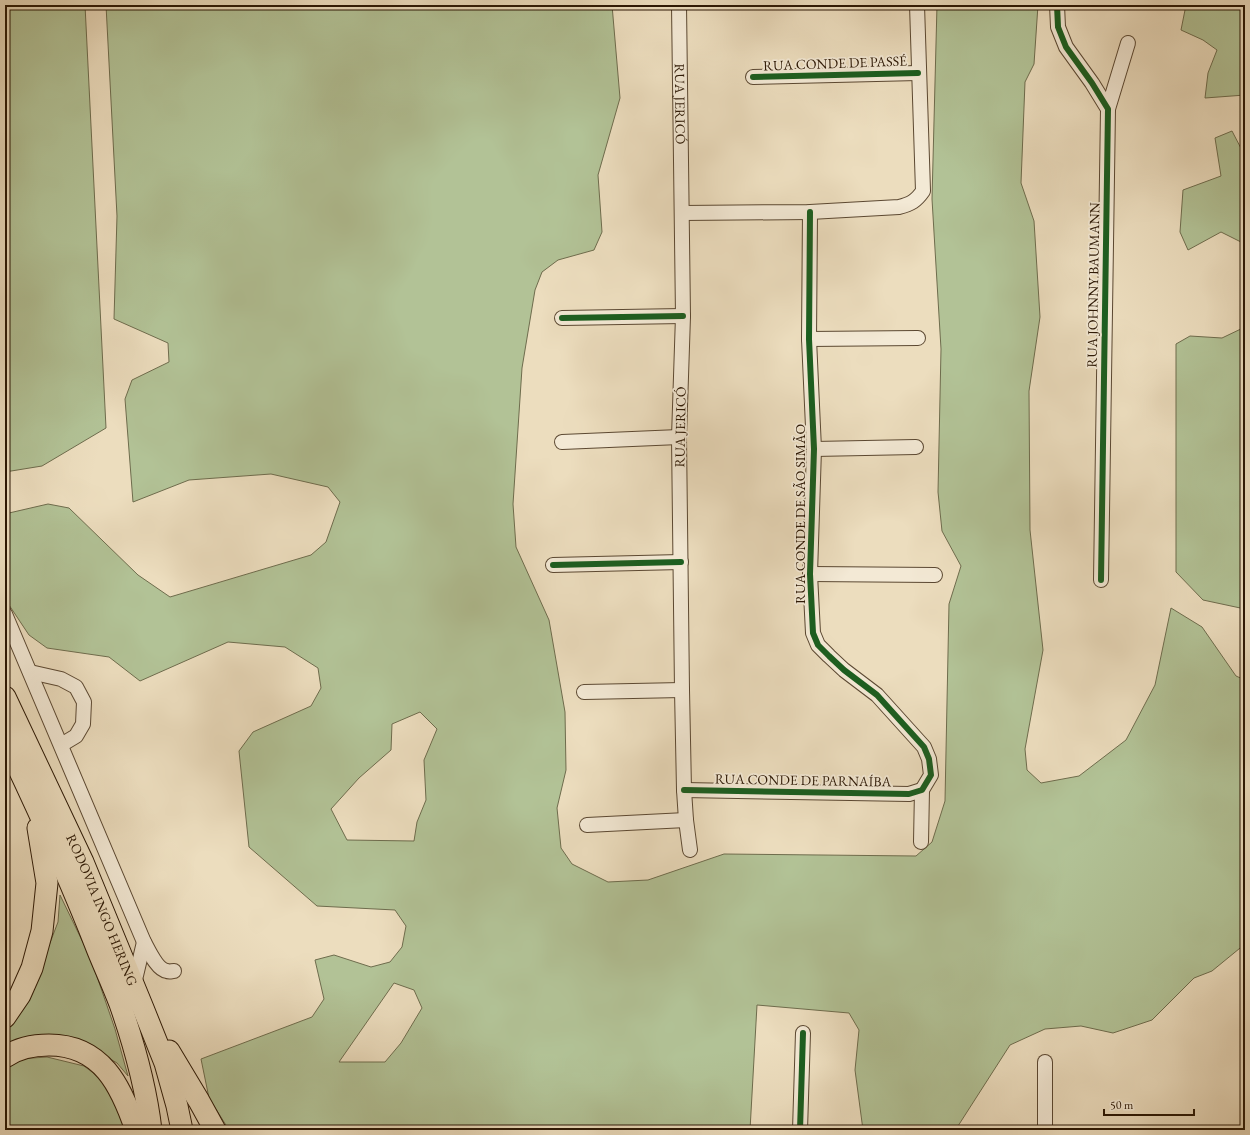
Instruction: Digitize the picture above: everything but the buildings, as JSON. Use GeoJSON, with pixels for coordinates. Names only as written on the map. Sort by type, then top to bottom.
{"type":"FeatureCollection","features":[{"type":"Feature","properties":{"kind":"highway","name":"RODOVIA INGO HERING"},"geometry":{"type":"LineString","coordinates":[[5,697],[83,862],[134,985],[165,1063],[182,1130]]}},
{"type":"Feature","properties":{"kind":"highway","name":"RODOVIA INGO HERING"},"geometry":{"type":"LineString","coordinates":[[9,749],[76,896],[120,1003],[141,1076],[149,1113],[150,1130]]}},
{"type":"Feature","properties":{"kind":"highway"},"geometry":{"type":"LineString","coordinates":[[5,1017],[20,995],[32,968],[42,931],[47,883],[38,830],[9,749]]}},
{"type":"Feature","properties":{"kind":"highway"},"geometry":{"type":"LineString","coordinates":[[143,1008],[199,1101],[214,1130]]}},
{"type":"Feature","properties":{"kind":"highway"},"geometry":{"type":"LineString","coordinates":[[5,1057],[12,1052],[26,1047],[39,1045],[58,1045],[85,1052],[103,1066],[120,1089],[136,1130]]}},
{"type":"Feature","properties":{"kind":"street","name":"RUA JERICÓ"},"geometry":{"type":"LineString","coordinates":[[679,5],[683,316],[679,437],[682,690],[684,790],[690,850]]}},
{"type":"Feature","properties":{"kind":"street"},"geometry":{"type":"LineString","coordinates":[[682,212],[810,212],[899,207],[908,205],[917,200],[923,191],[917,5]]}},
{"type":"Feature","properties":{"kind":"street"},"geometry":{"type":"LineString","coordinates":[[1057,5],[1058,27],[1066,47],[1092,83],[1108,109]]}},
{"type":"Feature","properties":{"kind":"street","name":"RUA JOHNNY BAUMANN"},"geometry":{"type":"LineString","coordinates":[[1101,580],[1108,109],[1128,43]]}},
{"type":"Feature","properties":{"kind":"street","name":"RUA CONDE DE PASSÉ"},"geometry":{"type":"LineString","coordinates":[[753,77],[918,73]]}},
{"type":"Feature","properties":{"kind":"street","name":"RUA CONDE DE SÃO SIMÃO"},"geometry":{"type":"LineString","coordinates":[[810,212],[809,339],[814,449],[810,574],[813,633],[818,645],[844,670],[877,695],[924,747],[929,760],[931,775],[922,790]]}},
{"type":"Feature","properties":{"kind":"street"},"geometry":{"type":"LineString","coordinates":[[562,318],[683,316]]}},
{"type":"Feature","properties":{"kind":"street"},"geometry":{"type":"LineString","coordinates":[[809,339],[918,338]]}},
{"type":"Feature","properties":{"kind":"street"},"geometry":{"type":"LineString","coordinates":[[562,442],[679,437]]}},
{"type":"Feature","properties":{"kind":"street"},"geometry":{"type":"LineString","coordinates":[[814,449],[916,447]]}},
{"type":"Feature","properties":{"kind":"street"},"geometry":{"type":"LineString","coordinates":[[553,565],[681,562]]}},
{"type":"Feature","properties":{"kind":"street"},"geometry":{"type":"LineString","coordinates":[[810,574],[935,576]]}},
{"type":"Feature","properties":{"kind":"street"},"geometry":{"type":"LineString","coordinates":[[5,614],[144,942],[152,958],[163,970],[174,971]]}},
{"type":"Feature","properties":{"kind":"street"},"geometry":{"type":"LineString","coordinates":[[30,672],[61,679],[76,687],[84,702],[84,724],[76,736],[61,745]]}},
{"type":"Feature","properties":{"kind":"street"},"geometry":{"type":"LineString","coordinates":[[584,692],[682,690]]}},
{"type":"Feature","properties":{"kind":"street","name":"RUA CONDE DE PARNAÍBA"},"geometry":{"type":"LineString","coordinates":[[684,790],[909,794],[922,790]]}},
{"type":"Feature","properties":{"kind":"street"},"geometry":{"type":"LineString","coordinates":[[921,842],[922,790]]}},
{"type":"Feature","properties":{"kind":"street"},"geometry":{"type":"LineString","coordinates":[[587,825],[686,820]]}},
{"type":"Feature","properties":{"kind":"street"},"geometry":{"type":"LineString","coordinates":[[134,985],[144,942]]}},
{"type":"Feature","properties":{"kind":"street"},"geometry":{"type":"LineString","coordinates":[[800,1130],[803,1033]]}},
{"type":"Feature","properties":{"kind":"street"},"geometry":{"type":"LineString","coordinates":[[1045,1130],[1046,1062]]}},
{"type":"Feature","properties":{"kind":"green space"},"geometry":{"type":"Polygon","coordinates":[[[5,5],[85,5],[106,428],[42,466],[5,472],[5,5]]]}},
{"type":"Feature","properties":{"kind":"green space"},"geometry":{"type":"Polygon","coordinates":[[[106,5],[612,5],[620,98],[598,175],[602,232],[594,250],[558,260],[542,272],[535,290],[522,368],[513,504],[516,547],[549,620],[565,712],[566,770],[557,808],[561,848],[572,864],[608,882],[648,880],[724,854],[916,856],[932,842],[945,801],[949,604],[961,566],[942,531],[938,492],[941,349],[932,199],[937,5],[1038,5],[1034,64],[1025,82],[1021,183],[1034,221],[1040,317],[1029,391],[1030,530],[1043,650],[1025,749],[1027,770],[1041,783],[1079,776],[1126,740],[1155,685],[1171,608],[1202,627],[1236,676],[1245,680],[1245,944],[1212,971],[1194,978],[1152,1020],[1113,1033],[1081,1026],[1045,1029],[1010,1045],[958,1126],[957,1130],[863,1130],[855,1070],[859,1030],[849,1013],[757,1005],[750,1130],[229,1130],[209,1098],[201,1059],[312,1017],[324,999],[315,960],[334,955],[371,967],[390,962],[402,947],[406,926],[395,910],[317,906],[249,847],[239,751],[253,732],[311,706],[321,688],[318,668],[285,647],[228,642],[140,681],[109,657],[47,648],[29,635],[7,602],[5,595],[5,515],[9,513],[48,504],[69,508],[138,575],[170,597],[311,555],[326,542],[340,502],[328,487],[271,474],[189,480],[133,502],[125,399],[132,380],[169,362],[168,343],[114,319],[117,216],[106,5]],[[420,712],[392,724],[391,750],[359,778],[331,809],[347,840],[414,841],[417,822],[426,800],[424,760],[437,729],[420,712]],[[394,983],[339,1062],[385,1062],[401,1043],[422,1008],[414,990],[394,983]]]}},
{"type":"Feature","properties":{"kind":"green space"},"geometry":{"type":"Polygon","coordinates":[[[1186,5],[1242,5],[1245,38],[1245,95],[1205,98],[1208,73],[1217,50],[1203,40],[1181,30],[1186,5]]]}},
{"type":"Feature","properties":{"kind":"green space"},"geometry":{"type":"Polygon","coordinates":[[[1232,131],[1245,156],[1245,244],[1221,232],[1188,250],[1180,232],[1183,190],[1221,176],[1215,138],[1232,131]]]}},
{"type":"Feature","properties":{"kind":"green space"},"geometry":{"type":"Polygon","coordinates":[[[1245,327],[1245,609],[1203,600],[1176,572],[1176,344],[1190,336],[1222,338],[1245,327]]]}},
{"type":"Feature","properties":{"kind":"green space"},"geometry":{"type":"Polygon","coordinates":[[[60,895],[91,959],[115,1029],[128,1076],[117,1063],[85,1044],[5,1049],[5,1028],[32,990],[58,922],[60,895]]]}},
{"type":"Feature","properties":{"kind":"green space"},"geometry":{"type":"Polygon","coordinates":[[[47,1057],[84,1066],[108,1084],[128,1130],[5,1130],[5,1066],[18,1059],[47,1057]]]}},
{"type":"Feature","properties":{"kind":"cycle path"},"geometry":{"type":"LineString","coordinates":[[1057,5],[1058,27],[1066,47],[1092,83],[1108,109],[1101,580]]}},
{"type":"Feature","properties":{"kind":"cycle path"},"geometry":{"type":"LineString","coordinates":[[753,77],[918,73]]}},
{"type":"Feature","properties":{"kind":"cycle path"},"geometry":{"type":"LineString","coordinates":[[684,790],[909,794],[922,790],[931,775],[929,759],[924,747],[877,695],[844,670],[818,645],[813,633],[810,574],[814,449],[809,339],[810,212]]}},
{"type":"Feature","properties":{"kind":"cycle path"},"geometry":{"type":"LineString","coordinates":[[562,318],[683,316]]}},
{"type":"Feature","properties":{"kind":"cycle path"},"geometry":{"type":"LineString","coordinates":[[553,565],[681,562]]}},
{"type":"Feature","properties":{"kind":"cycle path"},"geometry":{"type":"LineString","coordinates":[[800,1130],[803,1033]]}}]}
